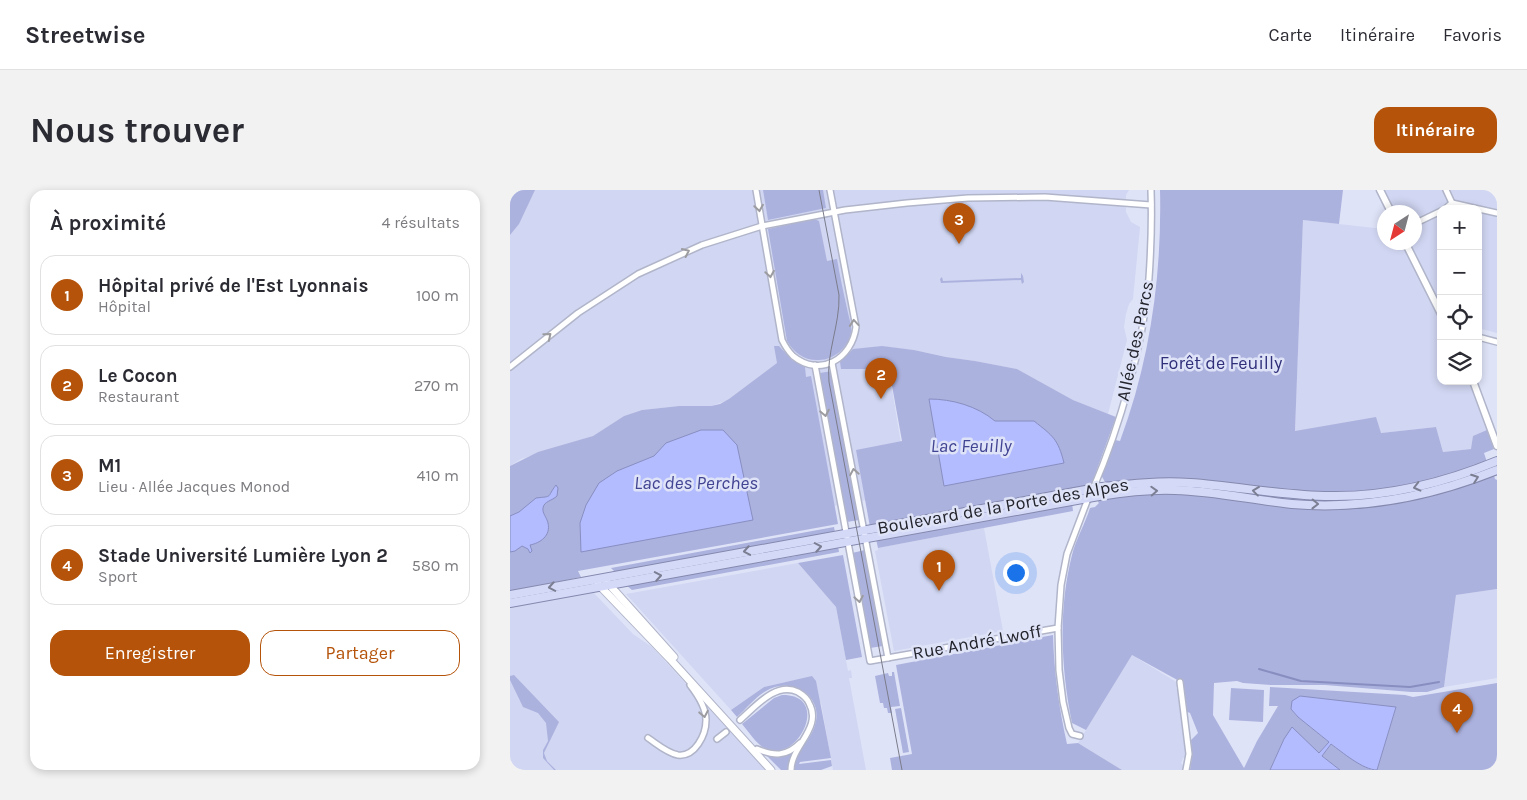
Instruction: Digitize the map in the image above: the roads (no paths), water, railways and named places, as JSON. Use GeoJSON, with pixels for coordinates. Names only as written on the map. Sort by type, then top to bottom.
{"type":"FeatureCollection","features":[{"type":"Feature","properties":{"kind":"main road","name":"Boulevard de la Porte des Alpes"},"geometry":{"type":"LineString","coordinates":[[510,603],[848,541],[865,534],[1094,488],[1150,482],[1174,482],[1293,495],[1366,495],[1405,490],[1447,480],[1497,461]]}},
{"type":"Feature","properties":{"kind":"main road","name":"Boulevard de la Porte des Alpes"},"geometry":{"type":"LineString","coordinates":[[510,595],[847,533],[865,534],[1123,492],[1175,490],[1293,504],[1368,503],[1409,497],[1449,487],[1497,470]]}},
{"type":"Feature","properties":{"kind":"main road"},"geometry":{"type":"LineString","coordinates":[[603,578],[777,770]]}},
{"type":"Feature","properties":{"kind":"main road"},"geometry":{"type":"LineString","coordinates":[[594,579],[771,770]]}},
{"type":"Feature","properties":{"kind":"street"},"geometry":{"type":"LineString","coordinates":[[756,190],[782,340],[789,352],[795,357],[805,363],[815,365],[832,362],[847,350],[853,342],[856,327],[830,190]]}},
{"type":"Feature","properties":{"kind":"street","name":"Allée des Parcs"},"geometry":{"type":"LineString","coordinates":[[1088,497],[1094,488],[1119,416],[1135,357],[1148,279],[1151,190]]}},
{"type":"Feature","properties":{"kind":"street"},"geometry":{"type":"LineString","coordinates":[[1380,190],[1388,205]]}},
{"type":"Feature","properties":{"kind":"street"},"geometry":{"type":"LineString","coordinates":[[1446,190],[1452,203]]}},
{"type":"Feature","properties":{"kind":"street"},"geometry":{"type":"LineString","coordinates":[[510,367],[573,316],[638,274],[702,245],[762,226],[834,212],[907,203],[1023,197],[1151,204]]}},
{"type":"Feature","properties":{"kind":"street"},"geometry":{"type":"LineString","coordinates":[[1452,203],[1497,213]]}},
{"type":"Feature","properties":{"kind":"street"},"geometry":{"type":"LineString","coordinates":[[1422,220],[1437,213]]}},
{"type":"Feature","properties":{"kind":"street"},"geometry":{"type":"LineString","coordinates":[[1409,250],[1437,306]]}},
{"type":"Feature","properties":{"kind":"street"},"geometry":{"type":"LineString","coordinates":[[1482,337],[1497,342]]}},
{"type":"Feature","properties":{"kind":"street"},"geometry":{"type":"LineString","coordinates":[[832,362],[888,658]]}},
{"type":"Feature","properties":{"kind":"street"},"geometry":{"type":"LineString","coordinates":[[815,365],[848,541]]}},
{"type":"Feature","properties":{"kind":"street"},"geometry":{"type":"LineString","coordinates":[[1474,385],[1497,446]]}},
{"type":"Feature","properties":{"kind":"street"},"geometry":{"type":"LineString","coordinates":[[1058,628],[1061,585],[1067,554],[1088,497]]}},
{"type":"Feature","properties":{"kind":"street","name":"Rue André Lwoff"},"geometry":{"type":"LineString","coordinates":[[848,541],[870,662],[1058,628],[1059,670],[1065,711],[1072,734],[1080,736]]}},
{"type":"Feature","properties":{"kind":"street"},"geometry":{"type":"LineString","coordinates":[[648,738],[671,753],[680,755],[693,751],[703,733],[706,720],[703,707],[696,694],[670,659]]}},
{"type":"Feature","properties":{"kind":"street"},"geometry":{"type":"LineString","coordinates":[[1180,682],[1189,754],[1186,770]]}},
{"type":"Feature","properties":{"kind":"street"},"geometry":{"type":"LineString","coordinates":[[740,720],[778,691],[789,689],[800,693],[812,708],[812,721],[794,757],[791,770]]}},
{"type":"Feature","properties":{"kind":"street"},"geometry":{"type":"LineString","coordinates":[[717,739],[726,732]]}},
{"type":"Feature","properties":{"kind":"street"},"geometry":{"type":"LineString","coordinates":[[757,749],[771,754],[782,754],[792,750],[805,737]]}},
{"type":"Feature","properties":{"kind":"water","name":"Lac Feuilly"},"geometry":{"type":"Polygon","coordinates":[[[929,399],[964,404],[980,411],[995,421],[1034,421],[1057,443],[1064,463],[944,486],[929,399]]]}},
{"type":"Feature","properties":{"kind":"water","name":"Lac des Perches"},"geometry":{"type":"Polygon","coordinates":[[[701,430],[723,430],[737,445],[753,520],[581,552],[580,523],[586,505],[599,483],[617,471],[654,456],[666,443],[701,430]]]}},
{"type":"Feature","properties":{"kind":"water"},"geometry":{"type":"Polygon","coordinates":[[[556,485],[558,488],[557,496],[547,502],[543,508],[548,523],[548,532],[544,538],[530,545],[532,551],[530,553],[528,549],[522,546],[510,552],[510,516],[519,512],[536,498],[549,496],[556,485]]]}},
{"type":"Feature","properties":{"kind":"water"},"geometry":{"type":"Polygon","coordinates":[[[1300,696],[1396,707],[1377,770],[1359,764],[1331,744],[1322,756],[1340,770],[1270,770],[1284,739],[1292,727],[1319,753],[1329,742],[1291,709],[1292,701],[1300,696]]]}},
{"type":"Feature","properties":{"kind":"waterway"},"geometry":{"type":"LineString","coordinates":[[1259,669],[1301,681],[1410,687],[1439,682]]}},
{"type":"Feature","properties":{"kind":"tram line"},"geometry":{"type":"LineString","coordinates":[[819,190],[839,295],[839,306],[829,360],[829,382],[902,770]]}},
{"type":"Feature","properties":{"kind":"place","name":"M1"},"geometry":{"type":"Point","coordinates":[959,244]}},
{"type":"Feature","properties":{"kind":"place","name":"Le Cocon"},"geometry":{"type":"Point","coordinates":[881,399]}},
{"type":"Feature","properties":{"kind":"place","name":"Hôpital privé de l'Est Lyonnais"},"geometry":{"type":"Point","coordinates":[939,591]}},
{"type":"Feature","properties":{"kind":"place","name":"Stade Université Lumière Lyon 2"},"geometry":{"type":"Point","coordinates":[1457,733]}},
{"type":"Feature","properties":{"kind":"park label","name":"Forêt de Feuilly"},"geometry":{"type":"Point","coordinates":[1221,363]}}]}
